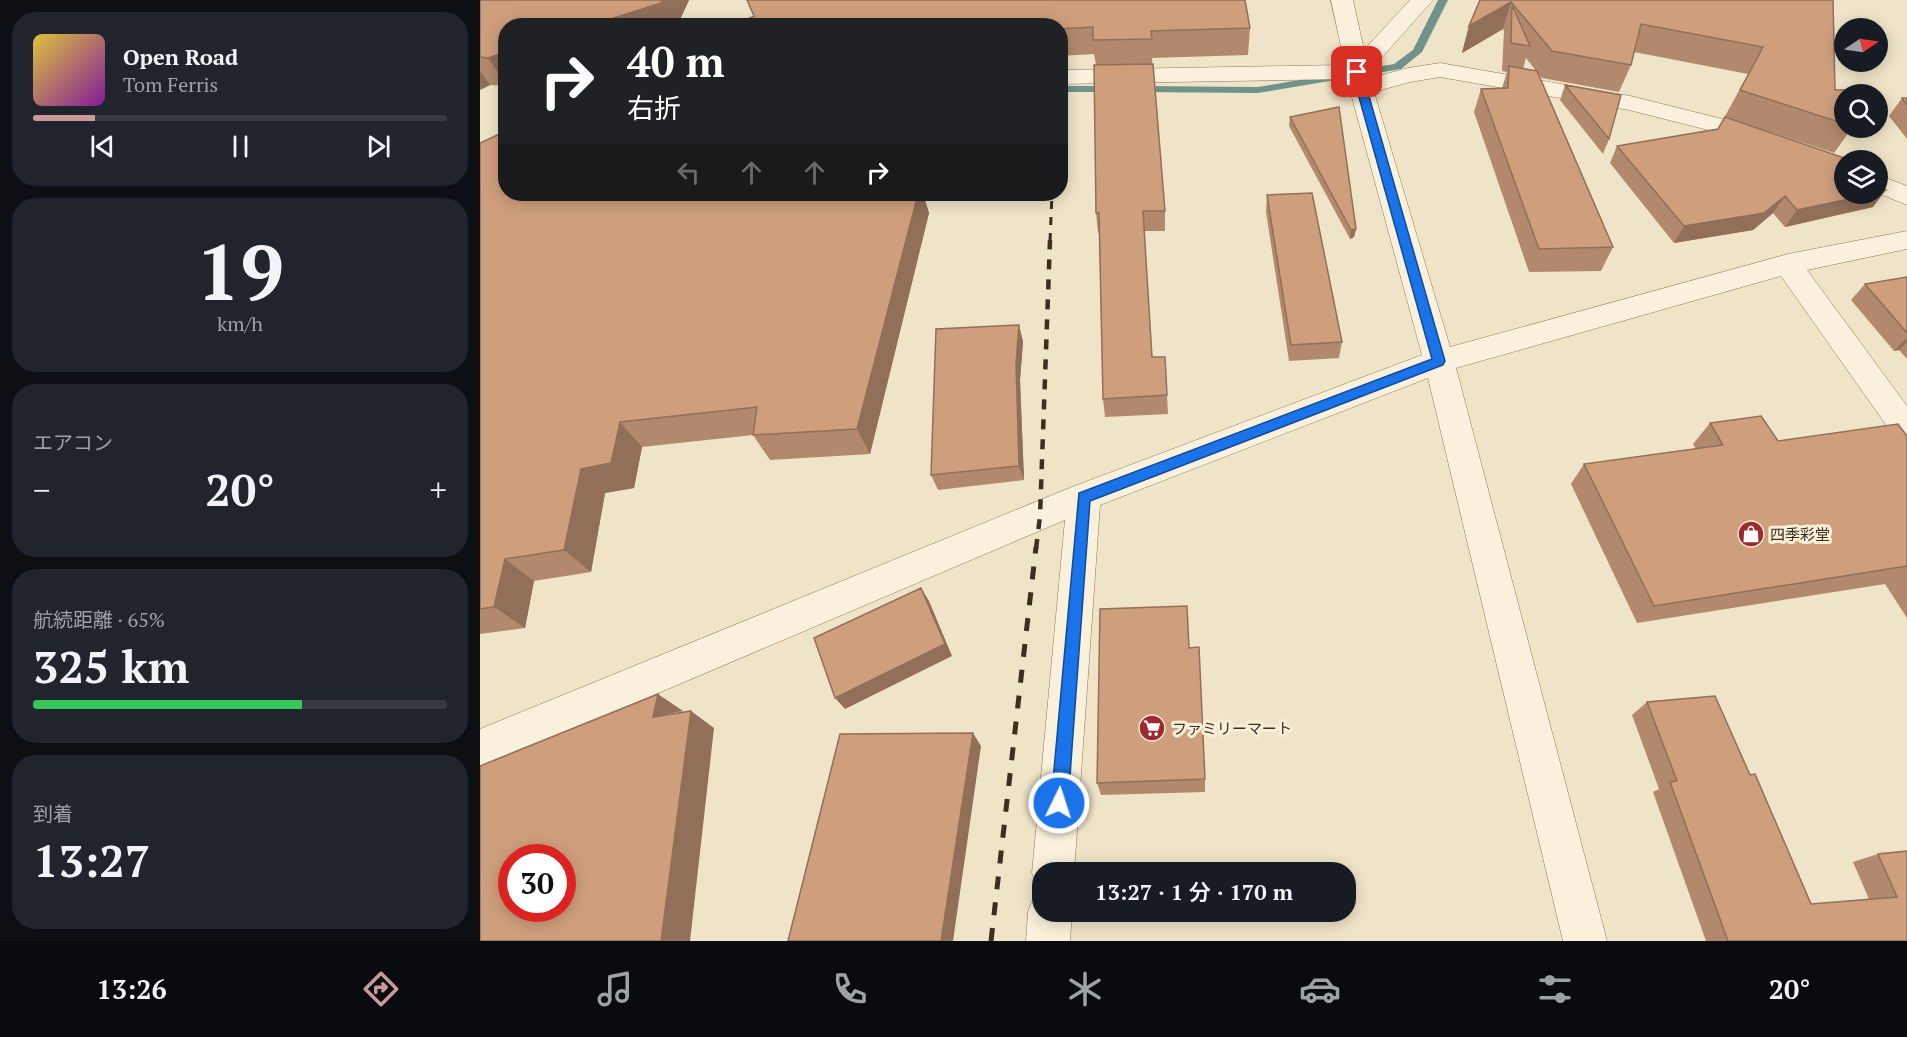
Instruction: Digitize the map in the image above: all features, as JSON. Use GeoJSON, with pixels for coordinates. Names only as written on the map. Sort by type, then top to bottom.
{"type":"FeatureCollection","features":[{"type":"Feature","properties":{"kind":"street"},"geometry":{"type":"LineString","coordinates":[[1342,0],[1359,80],[1439,361],[1585,941]]}},
{"type":"Feature","properties":{"kind":"street"},"geometry":{"type":"LineString","coordinates":[[1359,80],[1422,0]]}},
{"type":"Feature","properties":{"kind":"street"},"geometry":{"type":"LineString","coordinates":[[1068,77],[1359,80],[1440,70],[1629,103],[1737,130],[1834,166]]}},
{"type":"Feature","properties":{"kind":"street"},"geometry":{"type":"LineString","coordinates":[[1888,187],[1907,195]]}},
{"type":"Feature","properties":{"kind":"street"},"geometry":{"type":"LineString","coordinates":[[480,749],[1084,498],[1439,361],[1788,264],[1907,240]]}},
{"type":"Feature","properties":{"kind":"street"},"geometry":{"type":"LineString","coordinates":[[1788,264],[1907,430]]}},
{"type":"Feature","properties":{"kind":"street"},"geometry":{"type":"LineString","coordinates":[[1054,862],[1084,498]]}},
{"type":"Feature","properties":{"kind":"street"},"geometry":{"type":"LineString","coordinates":[[1048,941],[1049,922]]}},
{"type":"Feature","properties":{"kind":"building"},"geometry":{"type":"Polygon","coordinates":[[[480,0],[662,0],[661,3],[614,18],[498,18],[498,55],[488,58],[480,57],[480,0]]]}},
{"type":"Feature","properties":{"kind":"building"},"geometry":{"type":"Polygon","coordinates":[[[747,0],[1245,0],[1250,28],[1151,31],[1152,39],[1093,40],[1093,27],[1068,29],[1068,18],[750,18],[754,16],[747,0]]]}},
{"type":"Feature","properties":{"kind":"building"},"geometry":{"type":"Polygon","coordinates":[[[1480,0],[1833,0],[1834,120],[1740,90],[1763,47],[1641,24],[1631,65],[1552,51],[1511,2],[1469,26],[1480,0]]]}},
{"type":"Feature","properties":{"kind":"building"},"geometry":{"type":"Polygon","coordinates":[[[1512,5],[1530,46],[1511,43],[1512,5]]]}},
{"type":"Feature","properties":{"kind":"building"},"geometry":{"type":"Polygon","coordinates":[[[1153,64],[1165,211],[1143,211],[1152,357],[1165,357],[1167,395],[1103,399],[1099,213],[1096,213],[1094,65],[1153,64]]]}},
{"type":"Feature","properties":{"kind":"building"},"geometry":{"type":"Polygon","coordinates":[[[1509,66],[1537,71],[1613,247],[1539,249],[1481,89],[1508,88],[1509,66]]]}},
{"type":"Feature","properties":{"kind":"building"},"geometry":{"type":"Polygon","coordinates":[[[1565,85],[1621,95],[1609,139],[1565,85]]]}},
{"type":"Feature","properties":{"kind":"building"},"geometry":{"type":"Polygon","coordinates":[[[1339,107],[1356,229],[1351,230],[1290,117],[1339,107]]]}},
{"type":"Feature","properties":{"kind":"building"},"geometry":{"type":"Polygon","coordinates":[[[1725,117],[1834,154],[1834,202],[1797,210],[1785,196],[1764,213],[1684,226],[1617,146],[1718,129],[1725,117]]]}},
{"type":"Feature","properties":{"kind":"building"},"geometry":{"type":"Polygon","coordinates":[[[498,135],[498,201],[916,201],[857,429],[753,435],[757,407],[620,422],[611,463],[581,469],[564,550],[505,559],[494,607],[480,609],[480,143],[498,135]]]}},
{"type":"Feature","properties":{"kind":"building"},"geometry":{"type":"Polygon","coordinates":[[[1312,193],[1342,342],[1291,345],[1267,195],[1312,193]]]}},
{"type":"Feature","properties":{"kind":"building"},"geometry":{"type":"Polygon","coordinates":[[[1907,277],[1907,333],[1865,284],[1907,277]]]}},
{"type":"Feature","properties":{"kind":"building"},"geometry":{"type":"Polygon","coordinates":[[[1019,325],[1016,364],[1019,466],[931,475],[936,329],[1019,325]]]}},
{"type":"Feature","properties":{"kind":"building","name":"四季彩堂"},"geometry":{"type":"Polygon","coordinates":[[[1761,416],[1778,441],[1898,424],[1907,436],[1907,566],[1654,606],[1584,464],[1723,445],[1710,423],[1761,416]]]}},
{"type":"Feature","properties":{"kind":"building"},"geometry":{"type":"Polygon","coordinates":[[[921,588],[945,644],[835,698],[814,638],[921,588]]]}},
{"type":"Feature","properties":{"kind":"building","name":"ファミリーマート"},"geometry":{"type":"Polygon","coordinates":[[[1187,606],[1189,648],[1199,647],[1205,779],[1097,783],[1100,609],[1187,606]]]}},
{"type":"Feature","properties":{"kind":"building"},"geometry":{"type":"Polygon","coordinates":[[[658,694],[653,717],[691,711],[661,941],[480,941],[480,766],[658,694]]]}},
{"type":"Feature","properties":{"kind":"building"},"geometry":{"type":"Polygon","coordinates":[[[1715,696],[1750,775],[1755,774],[1811,904],[1897,897],[1878,854],[1907,851],[1907,941],[1728,941],[1670,782],[1677,781],[1647,702],[1715,696]]]}},
{"type":"Feature","properties":{"kind":"building"},"geometry":{"type":"Polygon","coordinates":[[[973,733],[941,941],[788,941],[840,734],[973,733]]]}},
{"type":"Feature","properties":{"kind":"waterway"},"geometry":{"type":"LineString","coordinates":[[1137,89],[1258,90],[1397,67],[1417,52],[1443,0]]}},
{"type":"Feature","properties":{"kind":"waterway"},"geometry":{"type":"LineString","coordinates":[[1068,89],[1113,89]]}},
{"type":"Feature","properties":{"kind":"railway"},"geometry":{"type":"LineString","coordinates":[[1050,241],[1052,201]]}},
{"type":"Feature","properties":{"kind":"railway"},"geometry":{"type":"LineString","coordinates":[[1036,549],[1040,516],[1050,240]]}},
{"type":"Feature","properties":{"kind":"railway"},"geometry":{"type":"LineString","coordinates":[[991,941],[1036,547]]}},
{"type":"Feature","properties":{"kind":"place","name":"四季彩堂"},"geometry":{"type":"Point","coordinates":[1751,534]}},
{"type":"Feature","properties":{"kind":"place","name":"ファミリーマート"},"geometry":{"type":"Point","coordinates":[1152,728]}},
{"type":"Feature","properties":{"kind":"route"},"geometry":{"type":"LineString","coordinates":[[1059,803],[1084,498],[1439,361],[1357,72]]}}]}
